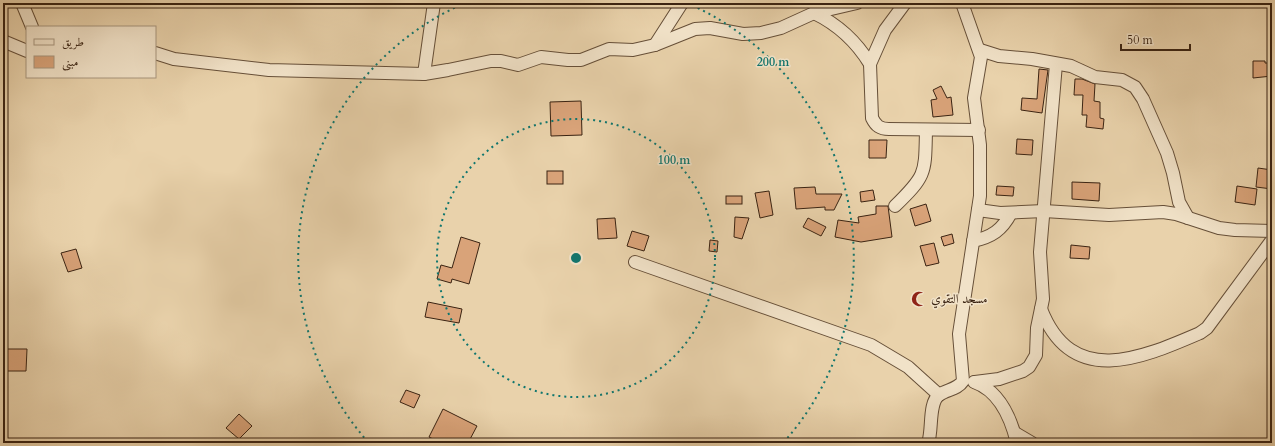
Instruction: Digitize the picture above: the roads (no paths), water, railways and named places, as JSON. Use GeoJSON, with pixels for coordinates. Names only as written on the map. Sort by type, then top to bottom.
{"type":"FeatureCollection","features":[{"type":"Feature","properties":{"kind":"street"},"geometry":{"type":"LineString","coordinates":[[22,3],[32,26]]}},
{"type":"Feature","properties":{"kind":"street"},"geometry":{"type":"LineString","coordinates":[[424,74],[434,3]]}},
{"type":"Feature","properties":{"kind":"street"},"geometry":{"type":"LineString","coordinates":[[654,45],[682,3]]}},
{"type":"Feature","properties":{"kind":"street"},"geometry":{"type":"LineString","coordinates":[[156,53],[174,59],[268,70],[424,74],[491,61],[501,61],[518,65],[542,57],[575,60],[588,58],[609,49],[633,50],[654,45],[695,29],[710,28],[743,34],[771,32],[814,13],[857,3]]}},
{"type":"Feature","properties":{"kind":"street"},"geometry":{"type":"LineString","coordinates":[[905,3],[885,30],[870,64],[872,118],[874,123],[884,129],[979,130]]}},
{"type":"Feature","properties":{"kind":"street"},"geometry":{"type":"LineString","coordinates":[[962,3],[980,50],[981,64],[974,89],[981,162],[978,210],[959,334],[960,352],[964,375],[969,381],[986,387],[995,394],[1007,414],[1016,438],[1032,443]]}},
{"type":"Feature","properties":{"kind":"street"},"geometry":{"type":"LineString","coordinates":[[814,13],[836,26],[846,34],[863,53],[870,64]]}},
{"type":"Feature","properties":{"kind":"street"},"geometry":{"type":"LineString","coordinates":[[3,41],[26,51]]}},
{"type":"Feature","properties":{"kind":"street"},"geometry":{"type":"LineString","coordinates":[[980,50],[999,56],[1032,59],[1071,66],[1095,77],[1122,80],[1129,83],[1140,92],[1167,153],[1179,202],[1188,218]]}},
{"type":"Feature","properties":{"kind":"street"},"geometry":{"type":"LineString","coordinates":[[928,443],[932,431],[932,406],[939,395],[969,381],[1012,375],[1029,367],[1036,355],[1037,328],[1043,290],[1040,252],[1056,64]]}},
{"type":"Feature","properties":{"kind":"street"},"geometry":{"type":"LineString","coordinates":[[895,206],[915,186],[923,173],[926,130]]}},
{"type":"Feature","properties":{"kind":"street"},"geometry":{"type":"LineString","coordinates":[[978,210],[1011,213],[1044,212],[1109,216],[1163,212],[1219,228],[1272,231]]}},
{"type":"Feature","properties":{"kind":"street"},"geometry":{"type":"LineString","coordinates":[[973,241],[986,238],[997,233],[1006,224],[1011,213]]}},
{"type":"Feature","properties":{"kind":"street"},"geometry":{"type":"LineString","coordinates":[[1041,309],[1045,319],[1057,337],[1077,353],[1090,359],[1105,362],[1120,361],[1147,354],[1200,333],[1207,328],[1272,240]]}},
{"type":"Feature","properties":{"kind":"street"},"geometry":{"type":"LineString","coordinates":[[635,262],[871,345],[908,367],[939,395]]}},
{"type":"Feature","properties":{"kind":"place","name":"مسجد التقوي"},"geometry":{"type":"Point","coordinates":[919,299]}}]}
